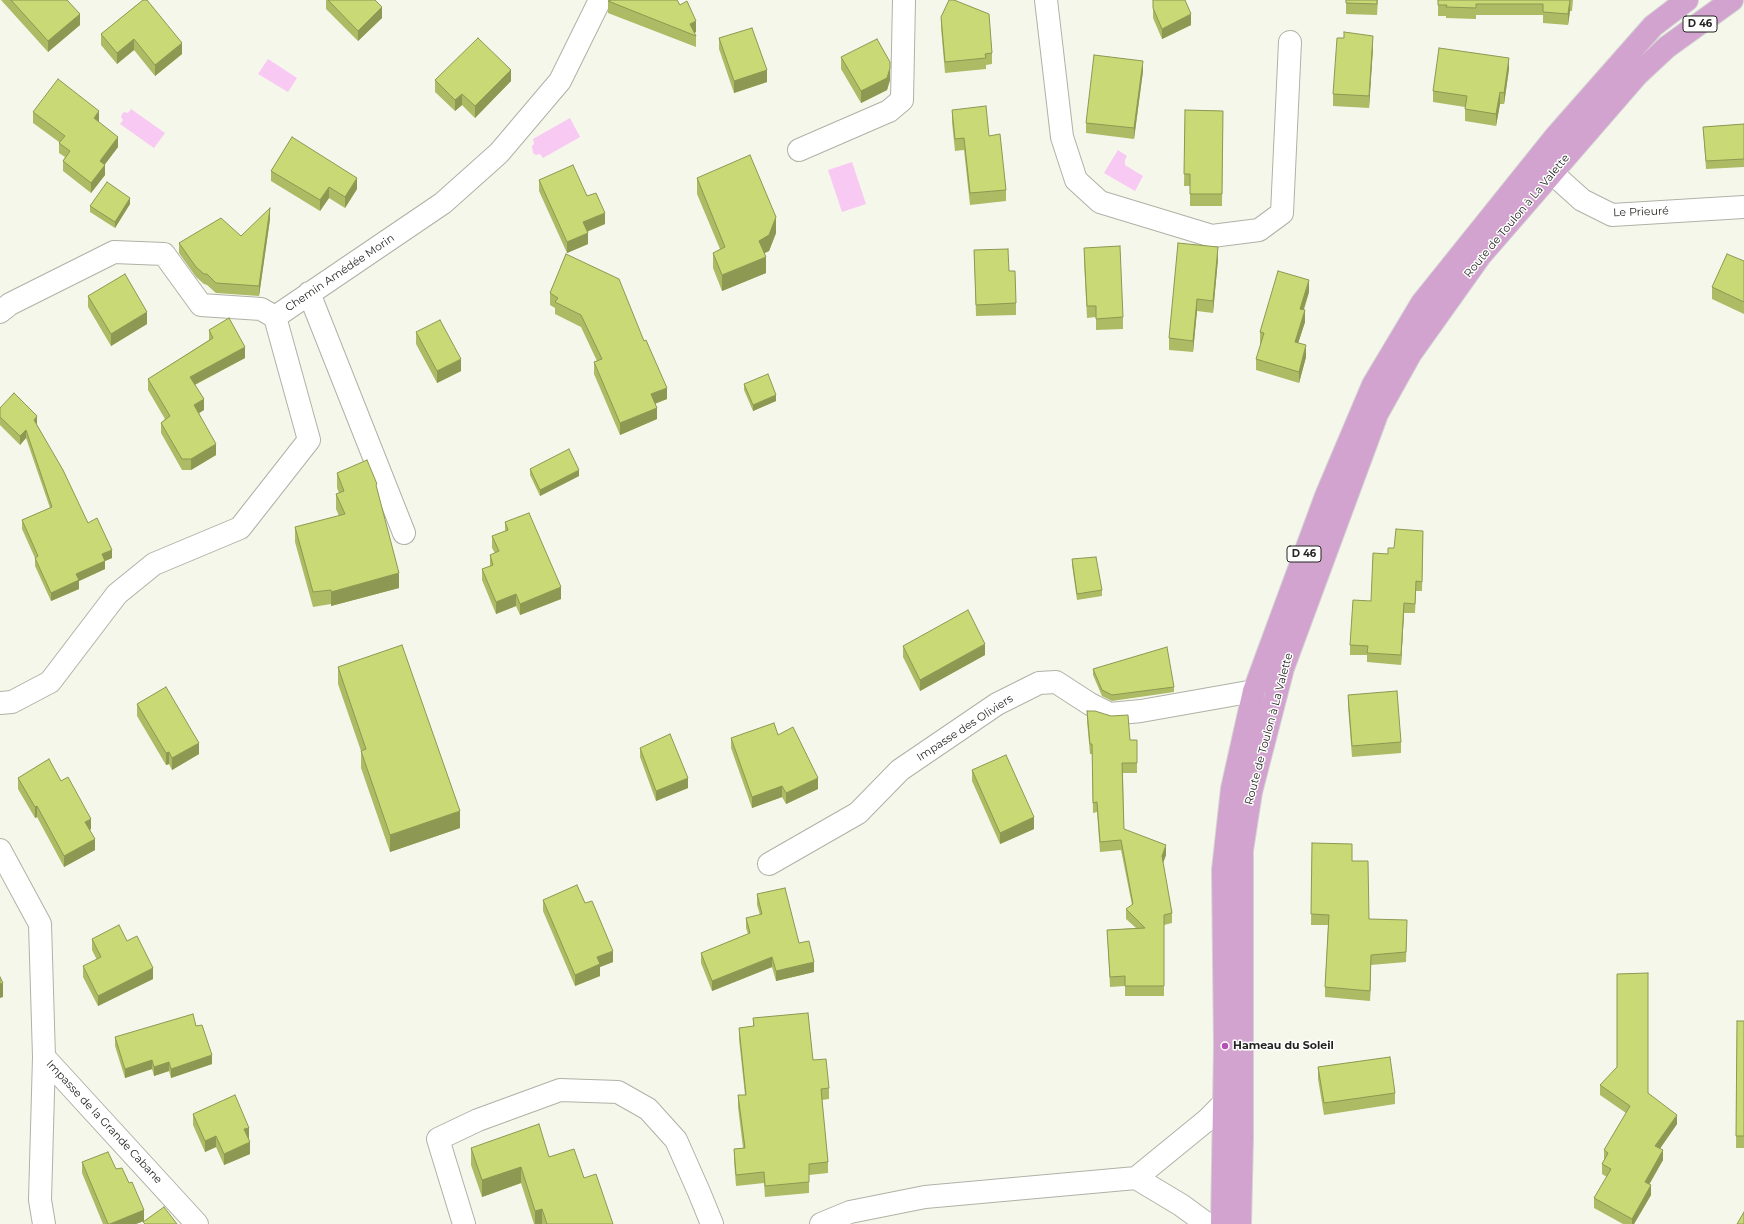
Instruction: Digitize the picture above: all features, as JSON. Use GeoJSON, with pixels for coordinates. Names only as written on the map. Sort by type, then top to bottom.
{"type":"FeatureCollection","features":[{"type":"Feature","properties":{"kind":"main road","name":"Route de Toulon à La Valette"},"geometry":{"type":"LineString","coordinates":[[1222,1224],[1224,1103],[1223,870],[1232,789],[1254,691],[1326,496],[1373,385],[1422,303],[1561,130],[1653,26],[1687,0]]}},
{"type":"Feature","properties":{"kind":"main road","name":"Route de Toulon à La Valette"},"geometry":{"type":"LineString","coordinates":[[1240,1224],[1242,1138],[1242,850],[1251,792],[1283,668],[1377,414],[1411,353],[1480,256],[1637,75],[1667,48],[1732,0]]}},
{"type":"Feature","properties":{"kind":"street","name":"Chemin Amédée Morin"},"geometry":{"type":"LineString","coordinates":[[0,703],[12,702],[50,682],[117,594],[154,564],[240,528],[309,440],[275,317],[444,204],[499,153],[560,81],[600,0]]}},
{"type":"Feature","properties":{"kind":"street"},"geometry":{"type":"LineString","coordinates":[[799,150],[890,111],[902,100],[904,0]]}},
{"type":"Feature","properties":{"kind":"street"},"geometry":{"type":"LineString","coordinates":[[1046,0],[1062,137],[1076,180],[1100,202],[1212,236],[1259,230],[1282,213],[1290,42]]}},
{"type":"Feature","properties":{"kind":"street","name":"Le Prieuré"},"geometry":{"type":"LineString","coordinates":[[1552,173],[1582,200],[1612,215],[1744,207]]}},
{"type":"Feature","properties":{"kind":"street"},"geometry":{"type":"LineString","coordinates":[[0,312],[10,304],[114,252],[164,254],[201,305],[261,309],[275,317]]}},
{"type":"Feature","properties":{"kind":"street"},"geometry":{"type":"LineString","coordinates":[[309,294],[404,533]]}},
{"type":"Feature","properties":{"kind":"street","name":"Impasse des Oliviers"},"geometry":{"type":"LineString","coordinates":[[768,864],[858,813],[900,770],[997,704],[1038,682],[1056,682],[1090,704],[1110,714],[1141,712],[1254,691]]}},
{"type":"Feature","properties":{"kind":"street","name":"Impasse de la Grande Cabane"},"geometry":{"type":"LineString","coordinates":[[0,850],[40,924],[44,1057],[198,1224]]}},
{"type":"Feature","properties":{"kind":"street"},"geometry":{"type":"LineString","coordinates":[[44,1057],[40,1200],[44,1224]]}},
{"type":"Feature","properties":{"kind":"street"},"geometry":{"type":"LineString","coordinates":[[464,1224],[438,1139],[478,1120],[560,1090],[618,1092],[648,1109],[676,1140],[712,1224]]}},
{"type":"Feature","properties":{"kind":"street"},"geometry":{"type":"LineString","coordinates":[[821,1224],[850,1212],[924,1197],[1136,1178],[1207,1120],[1224,1103]]}},
{"type":"Feature","properties":{"kind":"street"},"geometry":{"type":"LineString","coordinates":[[1136,1178],[1182,1205],[1207,1224]]}},
{"type":"Feature","properties":{"kind":"shaded area"},"geometry":{"type":"Polygon","coordinates":[[[268,59],[297,78],[288,92],[258,74],[268,59]]]}},
{"type":"Feature","properties":{"kind":"shaded area"},"geometry":{"type":"Polygon","coordinates":[[[131,109],[165,133],[154,148],[120,124],[123,120],[121,117],[122,114],[124,112],[128,113],[131,109]]]}},
{"type":"Feature","properties":{"kind":"shaded area"},"geometry":{"type":"Polygon","coordinates":[[[570,118],[580,137],[543,158],[540,154],[536,155],[533,153],[533,139],[570,118]]]}},
{"type":"Feature","properties":{"kind":"shaded area"},"geometry":{"type":"Polygon","coordinates":[[[1118,150],[1127,156],[1125,165],[1143,176],[1135,191],[1104,173],[1118,150]]]}},
{"type":"Feature","properties":{"kind":"shaded area"},"geometry":{"type":"Polygon","coordinates":[[[852,162],[866,204],[842,212],[828,170],[852,162]]]}},
{"type":"Feature","properties":{"kind":"building"},"geometry":{"type":"Polygon","coordinates":[[[11,0],[67,0],[80,14],[48,41],[11,0]]]}},
{"type":"Feature","properties":{"kind":"building"},"geometry":{"type":"Polygon","coordinates":[[[143,0],[147,0],[182,43],[155,65],[134,39],[117,53],[101,34],[143,0]]]}},
{"type":"Feature","properties":{"kind":"building"},"geometry":{"type":"Polygon","coordinates":[[[328,0],[375,0],[382,7],[358,31],[328,0]]]}},
{"type":"Feature","properties":{"kind":"building"},"geometry":{"type":"Polygon","coordinates":[[[677,0],[680,5],[687,1],[696,21],[690,24],[696,36],[608,1],[677,0]]]}},
{"type":"Feature","properties":{"kind":"building"},"geometry":{"type":"Polygon","coordinates":[[[949,0],[954,0],[989,14],[992,53],[985,54],[986,58],[945,62],[941,17],[949,0]]]}},
{"type":"Feature","properties":{"kind":"building"},"geometry":{"type":"Polygon","coordinates":[[[1153,0],[1185,0],[1191,14],[1162,29],[1153,8],[1153,0]]]}},
{"type":"Feature","properties":{"kind":"building"},"geometry":{"type":"Polygon","coordinates":[[[1346,0],[1377,0],[1377,4],[1346,3],[1346,0]]]}},
{"type":"Feature","properties":{"kind":"building"},"geometry":{"type":"Polygon","coordinates":[[[1438,0],[1570,0],[1568,14],[1543,12],[1543,4],[1476,4],[1476,8],[1446,7],[1447,5],[1438,5],[1438,0]]]}},
{"type":"Feature","properties":{"kind":"building"},"geometry":{"type":"Polygon","coordinates":[[[752,28],[767,70],[734,81],[719,38],[752,28]]]}},
{"type":"Feature","properties":{"kind":"building"},"geometry":{"type":"Polygon","coordinates":[[[1344,32],[1373,36],[1369,96],[1333,94],[1337,38],[1344,38],[1344,32]]]}},
{"type":"Feature","properties":{"kind":"building"},"geometry":{"type":"Polygon","coordinates":[[[478,38],[511,70],[475,106],[462,94],[455,100],[435,80],[478,38]]]}},
{"type":"Feature","properties":{"kind":"building"},"geometry":{"type":"Polygon","coordinates":[[[877,39],[890,62],[887,78],[861,91],[841,57],[877,39]]]}},
{"type":"Feature","properties":{"kind":"building"},"geometry":{"type":"Polygon","coordinates":[[[1439,48],[1509,58],[1504,93],[1500,92],[1496,114],[1465,109],[1467,96],[1433,91],[1439,48]]]}},
{"type":"Feature","properties":{"kind":"building"},"geometry":{"type":"Polygon","coordinates":[[[1094,55],[1143,61],[1134,128],[1086,123],[1094,55]]]}},
{"type":"Feature","properties":{"kind":"building"},"geometry":{"type":"Polygon","coordinates":[[[58,79],[99,111],[94,118],[118,137],[100,161],[105,165],[91,183],[63,161],[70,151],[59,143],[65,136],[33,112],[58,79]]]}},
{"type":"Feature","properties":{"kind":"building"},"geometry":{"type":"Polygon","coordinates":[[[986,106],[989,136],[1000,134],[1006,190],[970,193],[964,138],[955,139],[952,110],[986,106]]]}},
{"type":"Feature","properties":{"kind":"building"},"geometry":{"type":"Polygon","coordinates":[[[1185,110],[1223,111],[1222,194],[1190,194],[1190,174],[1184,174],[1185,110]]]}},
{"type":"Feature","properties":{"kind":"building"},"geometry":{"type":"Polygon","coordinates":[[[1744,124],[1744,159],[1706,161],[1703,127],[1744,124]]]}},
{"type":"Feature","properties":{"kind":"building"},"geometry":{"type":"Polygon","coordinates":[[[292,137],[357,178],[345,197],[329,187],[320,200],[271,171],[292,137]]]}},
{"type":"Feature","properties":{"kind":"building"},"geometry":{"type":"Polygon","coordinates":[[[750,155],[776,217],[769,235],[759,241],[766,257],[722,275],[713,253],[725,247],[697,178],[750,155]]]}},
{"type":"Feature","properties":{"kind":"building"},"geometry":{"type":"Polygon","coordinates":[[[573,165],[587,196],[596,193],[605,213],[583,222],[588,233],[567,242],[539,180],[573,165]]]}},
{"type":"Feature","properties":{"kind":"building"},"geometry":{"type":"Polygon","coordinates":[[[107,182],[130,198],[115,222],[90,206],[107,182]]]}},
{"type":"Feature","properties":{"kind":"building"},"geometry":{"type":"Polygon","coordinates":[[[270,208],[259,286],[216,283],[207,274],[204,274],[196,267],[179,243],[221,218],[241,236],[270,208]]]}},
{"type":"Feature","properties":{"kind":"building"},"geometry":{"type":"Polygon","coordinates":[[[1178,243],[1218,247],[1213,301],[1197,299],[1193,341],[1169,338],[1178,243]]]}},
{"type":"Feature","properties":{"kind":"building"},"geometry":{"type":"Polygon","coordinates":[[[1120,246],[1123,317],[1096,319],[1096,306],[1087,306],[1084,248],[1120,246]]]}},
{"type":"Feature","properties":{"kind":"building"},"geometry":{"type":"Polygon","coordinates":[[[1008,249],[1009,271],[1015,271],[1016,303],[976,305],[974,250],[1008,249]]]}},
{"type":"Feature","properties":{"kind":"building"},"geometry":{"type":"Polygon","coordinates":[[[566,254],[619,279],[644,341],[646,340],[667,388],[651,394],[657,408],[620,423],[594,362],[602,359],[581,315],[555,302],[558,298],[550,293],[566,254]]]}},
{"type":"Feature","properties":{"kind":"building"},"geometry":{"type":"Polygon","coordinates":[[[1727,254],[1744,261],[1744,302],[1712,287],[1727,254]]]}},
{"type":"Feature","properties":{"kind":"building"},"geometry":{"type":"Polygon","coordinates":[[[1278,271],[1309,280],[1300,309],[1305,310],[1295,342],[1306,345],[1299,372],[1256,359],[1264,333],[1260,332],[1278,271]]]}},
{"type":"Feature","properties":{"kind":"building"},"geometry":{"type":"Polygon","coordinates":[[[125,274],[147,312],[111,334],[88,296],[125,274]]]}},
{"type":"Feature","properties":{"kind":"building"},"geometry":{"type":"Polygon","coordinates":[[[229,318],[245,347],[190,377],[204,399],[194,405],[216,444],[191,459],[182,459],[161,423],[170,416],[148,379],[213,338],[209,330],[229,318]]]}},
{"type":"Feature","properties":{"kind":"building"},"geometry":{"type":"Polygon","coordinates":[[[440,320],[461,359],[437,371],[416,332],[440,320]]]}},
{"type":"Feature","properties":{"kind":"building"},"geometry":{"type":"Polygon","coordinates":[[[768,374],[776,395],[753,405],[744,384],[768,374]]]}},
{"type":"Feature","properties":{"kind":"building"},"geometry":{"type":"Polygon","coordinates":[[[14,393],[37,416],[34,420],[63,470],[88,523],[97,518],[112,550],[102,554],[105,561],[76,574],[79,580],[51,593],[35,558],[38,556],[22,520],[52,507],[26,430],[20,436],[0,417],[0,408],[14,393]]]}},
{"type":"Feature","properties":{"kind":"building"},"geometry":{"type":"Polygon","coordinates":[[[569,449],[579,470],[540,490],[530,469],[569,449]]]}},
{"type":"Feature","properties":{"kind":"building"},"geometry":{"type":"Polygon","coordinates":[[[367,460],[377,484],[376,485],[399,573],[331,592],[331,590],[313,592],[295,527],[345,514],[336,494],[344,491],[337,473],[367,460]]]}},
{"type":"Feature","properties":{"kind":"building"},"geometry":{"type":"Polygon","coordinates":[[[529,513],[561,587],[520,604],[516,594],[496,602],[482,569],[493,565],[490,555],[499,551],[492,536],[508,530],[505,522],[529,513]]]}},
{"type":"Feature","properties":{"kind":"building"},"geometry":{"type":"Polygon","coordinates":[[[1396,529],[1423,531],[1422,582],[1416,581],[1415,604],[1404,603],[1401,655],[1367,653],[1368,646],[1350,645],[1353,600],[1371,601],[1373,553],[1388,554],[1388,548],[1394,548],[1396,529]]]}},
{"type":"Feature","properties":{"kind":"building"},"geometry":{"type":"Polygon","coordinates":[[[1096,557],[1102,590],[1077,594],[1072,559],[1096,557]]]}},
{"type":"Feature","properties":{"kind":"building"},"geometry":{"type":"Polygon","coordinates":[[[968,610],[985,644],[920,680],[903,646],[968,610]]]}},
{"type":"Feature","properties":{"kind":"building"},"geometry":{"type":"Polygon","coordinates":[[[402,645],[460,811],[390,835],[361,751],[366,749],[338,667],[402,645]]]}},
{"type":"Feature","properties":{"kind":"building"},"geometry":{"type":"Polygon","coordinates":[[[1167,647],[1174,687],[1112,695],[1102,690],[1093,669],[1167,647]]]}},
{"type":"Feature","properties":{"kind":"building"},"geometry":{"type":"Polygon","coordinates":[[[166,687],[199,743],[172,758],[169,752],[166,753],[137,704],[166,687]]]}},
{"type":"Feature","properties":{"kind":"building"},"geometry":{"type":"Polygon","coordinates":[[[1397,691],[1401,742],[1352,746],[1348,695],[1397,691]]]}},
{"type":"Feature","properties":{"kind":"building"},"geometry":{"type":"Polygon","coordinates":[[[1087,711],[1095,711],[1111,716],[1128,715],[1130,740],[1137,740],[1137,763],[1122,763],[1124,829],[1166,845],[1162,856],[1172,913],[1164,915],[1164,986],[1125,986],[1125,976],[1110,977],[1107,930],[1145,928],[1126,909],[1133,904],[1121,840],[1100,842],[1097,802],[1093,803],[1092,744],[1090,744],[1087,711]]]}},
{"type":"Feature","properties":{"kind":"building"},"geometry":{"type":"Polygon","coordinates":[[[774,723],[778,735],[793,727],[818,778],[786,793],[782,786],[752,797],[731,738],[774,723]]]}},
{"type":"Feature","properties":{"kind":"building"},"geometry":{"type":"Polygon","coordinates":[[[670,734],[688,778],[656,791],[640,748],[670,734]]]}},
{"type":"Feature","properties":{"kind":"building"},"geometry":{"type":"Polygon","coordinates":[[[1006,755],[1034,817],[1000,833],[972,770],[1006,755]]]}},
{"type":"Feature","properties":{"kind":"building"},"geometry":{"type":"Polygon","coordinates":[[[49,759],[61,781],[68,777],[91,819],[85,822],[95,839],[64,856],[37,806],[35,807],[18,778],[49,759]]]}},
{"type":"Feature","properties":{"kind":"building"},"geometry":{"type":"Polygon","coordinates":[[[1312,843],[1352,844],[1352,861],[1368,861],[1369,919],[1407,920],[1406,952],[1371,955],[1370,991],[1325,987],[1329,915],[1311,914],[1312,843]]]}},
{"type":"Feature","properties":{"kind":"building"},"geometry":{"type":"Polygon","coordinates":[[[577,885],[585,903],[592,901],[613,951],[597,957],[600,964],[575,975],[543,900],[577,885]]]}},
{"type":"Feature","properties":{"kind":"building"},"geometry":{"type":"Polygon","coordinates":[[[785,888],[799,943],[809,941],[814,962],[776,971],[772,957],[712,981],[701,953],[750,933],[746,918],[762,914],[757,894],[785,888]]]}},
{"type":"Feature","properties":{"kind":"building"},"geometry":{"type":"Polygon","coordinates":[[[119,925],[127,941],[137,936],[153,968],[98,996],[83,966],[101,957],[92,939],[119,925]]]}},
{"type":"Feature","properties":{"kind":"building"},"geometry":{"type":"Polygon","coordinates":[[[1648,973],[1648,1093],[1677,1115],[1655,1146],[1663,1150],[1645,1182],[1651,1185],[1632,1219],[1594,1198],[1611,1169],[1602,1164],[1608,1153],[1604,1150],[1630,1106],[1600,1085],[1617,1067],[1617,974],[1648,973]]]}},
{"type":"Feature","properties":{"kind":"building"},"geometry":{"type":"Polygon","coordinates":[[[0,977],[3,983],[0,984],[0,977]]]}},
{"type":"Feature","properties":{"kind":"building"},"geometry":{"type":"Polygon","coordinates":[[[808,1013],[813,1060],[826,1059],[829,1088],[821,1089],[828,1162],[809,1164],[809,1182],[765,1186],[764,1172],[736,1175],[734,1149],[745,1148],[738,1095],[746,1095],[739,1028],[754,1026],[753,1018],[808,1013]]]}},
{"type":"Feature","properties":{"kind":"building"},"geometry":{"type":"Polygon","coordinates":[[[193,1014],[196,1026],[202,1025],[212,1055],[171,1069],[169,1062],[154,1067],[152,1060],[125,1069],[115,1037],[193,1014]]]}},
{"type":"Feature","properties":{"kind":"building"},"geometry":{"type":"Polygon","coordinates":[[[1737,1021],[1744,1021],[1744,1136],[1736,1136],[1737,1021]]]}},
{"type":"Feature","properties":{"kind":"building"},"geometry":{"type":"Polygon","coordinates":[[[1390,1057],[1395,1093],[1324,1103],[1318,1067],[1390,1057]]]}},
{"type":"Feature","properties":{"kind":"building"},"geometry":{"type":"Polygon","coordinates":[[[235,1095],[249,1128],[244,1129],[250,1142],[224,1154],[216,1136],[205,1141],[193,1114],[235,1095]]]}},
{"type":"Feature","properties":{"kind":"building"},"geometry":{"type":"Polygon","coordinates":[[[539,1124],[549,1157],[574,1149],[584,1178],[596,1174],[613,1224],[547,1224],[542,1209],[535,1211],[521,1167],[482,1180],[471,1148],[539,1124]]]}},
{"type":"Feature","properties":{"kind":"building"},"geometry":{"type":"Polygon","coordinates":[[[108,1152],[116,1169],[122,1168],[129,1183],[132,1182],[144,1210],[110,1224],[108,1224],[82,1162],[108,1152]]]}},
{"type":"Feature","properties":{"kind":"building"},"geometry":{"type":"Polygon","coordinates":[[[164,1207],[177,1224],[145,1224],[143,1222],[164,1207]]]}},
{"type":"Feature","properties":{"kind":"building"},"geometry":{"type":"Polygon","coordinates":[[[1744,1212],[1744,1224],[1737,1224],[1744,1212]]]}},
{"type":"Feature","properties":{"kind":"place","name":"Hameau du Soleil"},"geometry":{"type":"Point","coordinates":[1225,1046]}}]}
